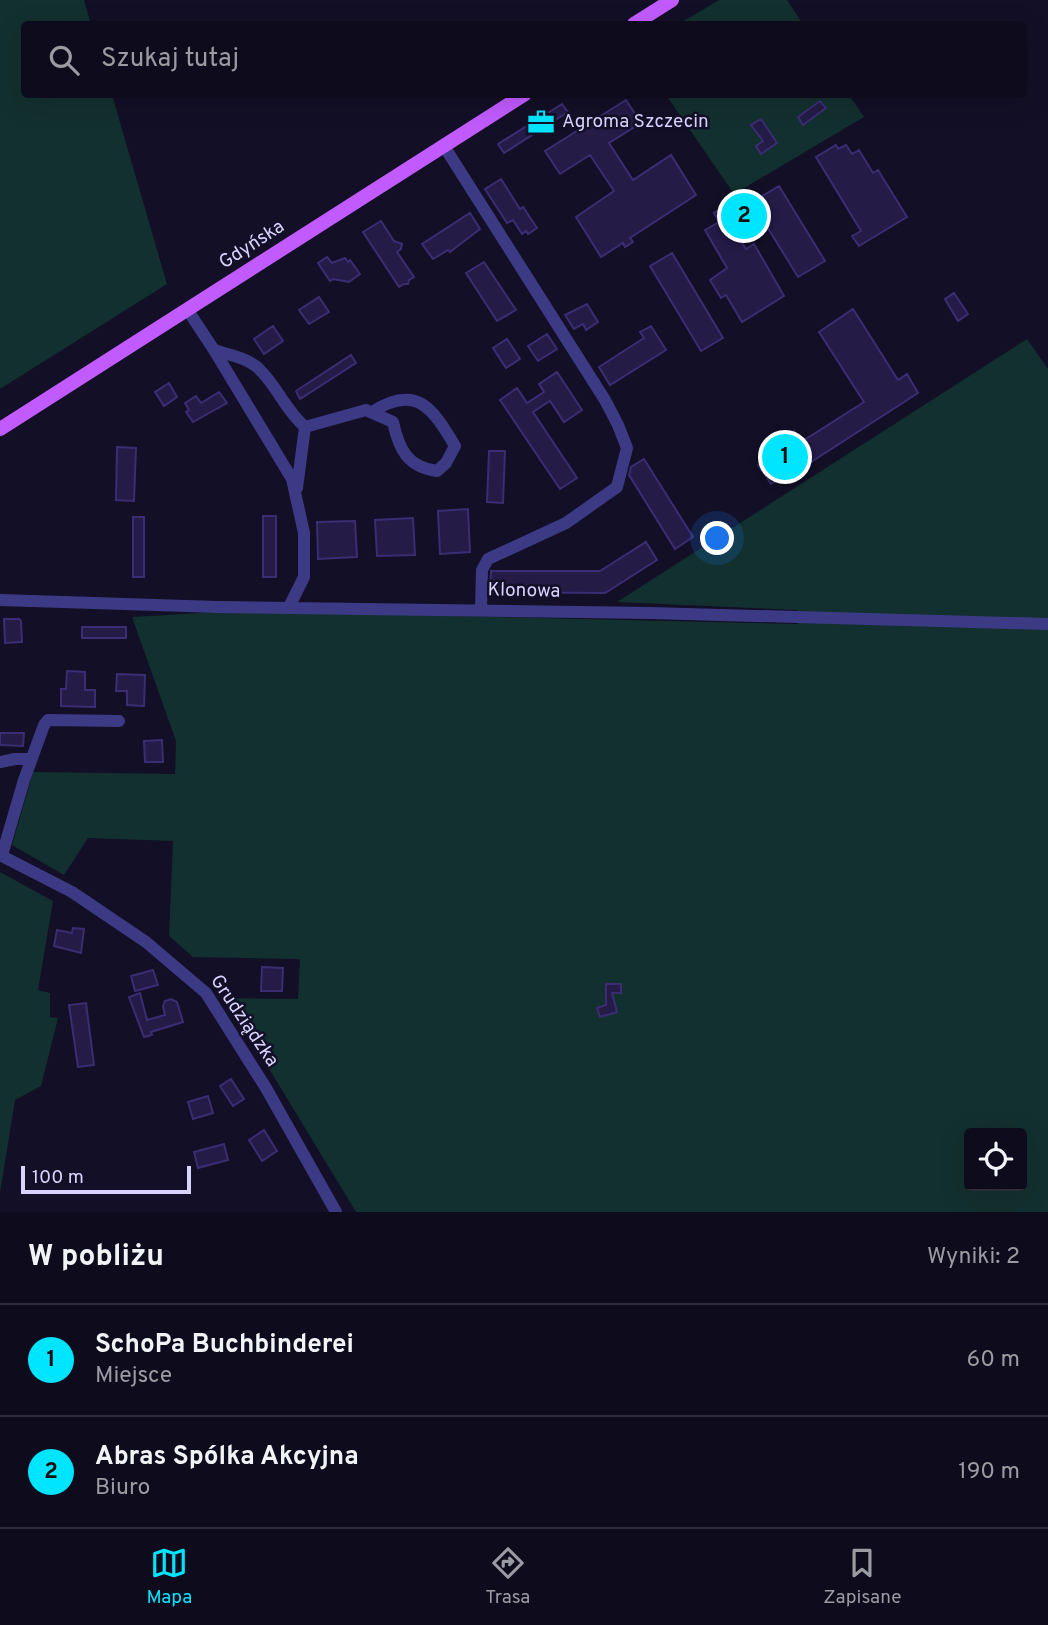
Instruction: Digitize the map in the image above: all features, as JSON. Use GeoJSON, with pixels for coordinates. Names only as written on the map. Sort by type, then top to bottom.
{"type":"FeatureCollection","features":[{"type":"Feature","properties":{"kind":"main road"},"geometry":{"type":"LineString","coordinates":[[639,21],[672,0]]}},
{"type":"Feature","properties":{"kind":"main road","name":"Gdyńska"},"geometry":{"type":"LineString","coordinates":[[0,429],[519,98]]}},
{"type":"Feature","properties":{"kind":"street"},"geometry":{"type":"LineString","coordinates":[[444,146],[605,400],[627,448],[617,487],[566,523],[488,559],[482,570],[481,610]]}},
{"type":"Feature","properties":{"kind":"street"},"geometry":{"type":"LineString","coordinates":[[187,309],[292,479],[304,533],[304,577],[289,607]]}},
{"type":"Feature","properties":{"kind":"street"},"geometry":{"type":"LineString","coordinates":[[214,350],[245,360],[260,369],[292,416],[305,427]]}},
{"type":"Feature","properties":{"kind":"street"},"geometry":{"type":"LineString","coordinates":[[305,427],[366,410],[393,422],[397,441],[408,458],[422,469],[437,471],[446,463],[455,446],[429,407],[406,399],[384,404],[372,412]]}},
{"type":"Feature","properties":{"kind":"street"},"geometry":{"type":"LineString","coordinates":[[297,500],[305,427]]}},
{"type":"Feature","properties":{"kind":"street","name":"Klonowa"},"geometry":{"type":"LineString","coordinates":[[0,600],[1048,624]]}},
{"type":"Feature","properties":{"kind":"street"},"geometry":{"type":"LineString","coordinates":[[1,855],[32,759],[48,720],[119,721]]}},
{"type":"Feature","properties":{"kind":"street"},"geometry":{"type":"LineString","coordinates":[[0,762],[15,758],[32,759]]}},
{"type":"Feature","properties":{"kind":"street","name":"Grudziądzka"},"geometry":{"type":"LineString","coordinates":[[1,855],[72,892],[146,942],[206,993],[266,1088],[336,1212]]}},
{"type":"Feature","properties":{"kind":"green space"},"geometry":{"type":"Polygon","coordinates":[[[0,0],[84,0],[90,21],[21,21],[21,98],[113,98],[167,284],[0,389],[0,0]]]}},
{"type":"Feature","properties":{"kind":"green space"},"geometry":{"type":"Polygon","coordinates":[[[719,0],[787,0],[801,21],[684,21],[719,0]]]}},
{"type":"Feature","properties":{"kind":"green space"},"geometry":{"type":"Polygon","coordinates":[[[668,98],[851,98],[864,117],[734,194],[668,98]]]}},
{"type":"Feature","properties":{"kind":"green space"},"geometry":{"type":"Polygon","coordinates":[[[1027,339],[1048,369],[1048,1212],[356,1212],[226,998],[298,999],[300,959],[193,957],[169,936],[173,841],[88,838],[64,875],[12,845],[33,772],[175,774],[176,741],[132,617],[235,611],[798,624],[797,610],[617,602],[1027,339]]]}},
{"type":"Feature","properties":{"kind":"green space"},"geometry":{"type":"Polygon","coordinates":[[[0,872],[53,901],[38,990],[50,993],[50,1017],[58,1018],[41,1086],[15,1100],[0,1193],[0,872]]]}},
{"type":"Feature","properties":{"kind":"building"},"geometry":{"type":"Polygon","coordinates":[[[626,100],[641,123],[609,143],[633,180],[671,155],[696,195],[630,238],[633,242],[625,247],[623,243],[601,257],[576,217],[614,191],[590,155],[560,174],[545,151],[626,100]]]}},
{"type":"Feature","properties":{"kind":"building"},"geometry":{"type":"Polygon","coordinates":[[[820,101],[826,108],[803,125],[798,117],[820,101]]]}},
{"type":"Feature","properties":{"kind":"building"},"geometry":{"type":"Polygon","coordinates":[[[562,104],[568,112],[504,153],[498,144],[562,104]]]}},
{"type":"Feature","properties":{"kind":"building"},"geometry":{"type":"Polygon","coordinates":[[[761,119],[777,143],[761,154],[756,146],[763,141],[751,125],[761,119]]]}},
{"type":"Feature","properties":{"kind":"building"},"geometry":{"type":"Polygon","coordinates":[[[836,145],[838,149],[846,145],[852,154],[859,150],[873,173],[878,170],[907,217],[859,246],[852,236],[861,231],[816,157],[836,145]]]}},
{"type":"Feature","properties":{"kind":"building"},"geometry":{"type":"Polygon","coordinates":[[[501,179],[520,209],[523,207],[537,228],[528,234],[526,231],[522,234],[513,220],[507,223],[485,189],[501,179]]]}},
{"type":"Feature","properties":{"kind":"building"},"geometry":{"type":"Polygon","coordinates":[[[779,186],[825,261],[798,277],[752,202],[779,186]]]}},
{"type":"Feature","properties":{"kind":"building"},"geometry":{"type":"Polygon","coordinates":[[[721,209],[746,249],[754,244],[784,296],[742,322],[726,295],[721,298],[710,280],[727,268],[705,230],[719,222],[714,213],[721,209]]]}},
{"type":"Feature","properties":{"kind":"building"},"geometry":{"type":"Polygon","coordinates":[[[470,213],[480,229],[450,252],[448,250],[433,259],[422,244],[470,213]]]}},
{"type":"Feature","properties":{"kind":"building"},"geometry":{"type":"Polygon","coordinates":[[[381,221],[394,241],[402,244],[397,252],[414,277],[408,284],[399,287],[363,232],[381,221]]]}},
{"type":"Feature","properties":{"kind":"building"},"geometry":{"type":"Polygon","coordinates":[[[672,253],[723,338],[701,351],[650,266],[672,253]]]}},
{"type":"Feature","properties":{"kind":"building"},"geometry":{"type":"Polygon","coordinates":[[[327,257],[332,263],[345,258],[348,262],[350,260],[360,274],[349,282],[333,279],[330,281],[318,263],[327,257]]]}},
{"type":"Feature","properties":{"kind":"building"},"geometry":{"type":"Polygon","coordinates":[[[484,262],[516,310],[497,321],[466,273],[484,262]]]}},
{"type":"Feature","properties":{"kind":"building"},"geometry":{"type":"Polygon","coordinates":[[[954,293],[968,314],[958,321],[945,299],[954,293]]]}},
{"type":"Feature","properties":{"kind":"building"},"geometry":{"type":"Polygon","coordinates":[[[319,297],[329,312],[309,324],[299,310],[319,297]]]}},
{"type":"Feature","properties":{"kind":"building"},"geometry":{"type":"Polygon","coordinates":[[[587,304],[598,322],[586,330],[583,324],[574,329],[565,315],[587,304]]]}},
{"type":"Feature","properties":{"kind":"building"},"geometry":{"type":"Polygon","coordinates":[[[853,309],[898,380],[907,374],[918,393],[808,464],[806,462],[771,484],[758,465],[769,459],[766,454],[777,448],[774,444],[794,431],[801,442],[864,402],[819,332],[853,309]]]}},
{"type":"Feature","properties":{"kind":"building"},"geometry":{"type":"Polygon","coordinates":[[[273,326],[283,341],[264,354],[254,339],[273,326]]]}},
{"type":"Feature","properties":{"kind":"building"},"geometry":{"type":"Polygon","coordinates":[[[651,326],[666,350],[610,385],[599,367],[644,338],[640,332],[651,326]]]}},
{"type":"Feature","properties":{"kind":"building"},"geometry":{"type":"Polygon","coordinates":[[[547,334],[557,349],[538,361],[528,346],[547,334]]]}},
{"type":"Feature","properties":{"kind":"building"},"geometry":{"type":"Polygon","coordinates":[[[507,339],[520,359],[506,368],[493,348],[507,339]]]}},
{"type":"Feature","properties":{"kind":"building"},"geometry":{"type":"Polygon","coordinates":[[[351,355],[356,363],[300,399],[296,391],[351,355]]]}},
{"type":"Feature","properties":{"kind":"building"},"geometry":{"type":"Polygon","coordinates":[[[557,372],[582,410],[564,422],[550,401],[533,412],[577,478],[560,489],[500,400],[517,388],[527,403],[544,392],[539,384],[557,372]]]}},
{"type":"Feature","properties":{"kind":"building"},"geometry":{"type":"Polygon","coordinates":[[[169,383],[177,397],[164,406],[155,392],[169,383]]]}},
{"type":"Feature","properties":{"kind":"building"},"geometry":{"type":"Polygon","coordinates":[[[219,392],[227,403],[193,422],[186,412],[189,410],[185,403],[196,396],[201,403],[219,392]]]}},
{"type":"Feature","properties":{"kind":"building"},"geometry":{"type":"Polygon","coordinates":[[[117,447],[136,448],[134,501],[116,500],[117,447]]]}},
{"type":"Feature","properties":{"kind":"building"},"geometry":{"type":"Polygon","coordinates":[[[489,451],[505,451],[503,503],[487,502],[489,451]]]}},
{"type":"Feature","properties":{"kind":"building"},"geometry":{"type":"Polygon","coordinates":[[[644,459],[693,537],[675,549],[629,475],[631,467],[644,459]]]}},
{"type":"Feature","properties":{"kind":"building"},"geometry":{"type":"Polygon","coordinates":[[[468,509],[470,552],[440,554],[438,511],[468,509]]]}},
{"type":"Feature","properties":{"kind":"building"},"geometry":{"type":"Polygon","coordinates":[[[263,516],[276,516],[276,577],[263,577],[263,516]]]}},
{"type":"Feature","properties":{"kind":"building"},"geometry":{"type":"Polygon","coordinates":[[[133,517],[144,517],[144,577],[133,577],[133,517]]]}},
{"type":"Feature","properties":{"kind":"building"},"geometry":{"type":"Polygon","coordinates":[[[413,518],[415,555],[377,556],[375,520],[413,518]]]}},
{"type":"Feature","properties":{"kind":"building"},"geometry":{"type":"Polygon","coordinates":[[[355,521],[357,557],[318,559],[317,522],[355,521]]]}},
{"type":"Feature","properties":{"kind":"building"},"geometry":{"type":"Polygon","coordinates":[[[646,542],[657,560],[605,593],[490,592],[491,571],[600,571],[646,542]]]}},
{"type":"Feature","properties":{"kind":"building"},"geometry":{"type":"Polygon","coordinates":[[[4,619],[21,621],[22,642],[5,643],[4,619]]]}},
{"type":"Feature","properties":{"kind":"building"},"geometry":{"type":"Polygon","coordinates":[[[82,627],[126,627],[126,638],[82,638],[82,627]]]}},
{"type":"Feature","properties":{"kind":"building"},"geometry":{"type":"Polygon","coordinates":[[[67,671],[85,672],[85,690],[95,690],[95,707],[61,706],[61,689],[66,689],[67,671]]]}},
{"type":"Feature","properties":{"kind":"building"},"geometry":{"type":"Polygon","coordinates":[[[117,674],[145,675],[144,706],[127,705],[127,691],[116,691],[117,674]]]}},
{"type":"Feature","properties":{"kind":"building"},"geometry":{"type":"Polygon","coordinates":[[[0,733],[24,733],[23,746],[0,745],[0,733]]]}},
{"type":"Feature","properties":{"kind":"building"},"geometry":{"type":"Polygon","coordinates":[[[162,740],[163,762],[145,762],[144,741],[162,740]]]}},
{"type":"Feature","properties":{"kind":"building"},"geometry":{"type":"Polygon","coordinates":[[[73,928],[84,929],[81,953],[54,946],[57,930],[72,933],[73,928]]]}},
{"type":"Feature","properties":{"kind":"building"},"geometry":{"type":"Polygon","coordinates":[[[262,967],[283,968],[282,991],[261,991],[262,967]]]}},
{"type":"Feature","properties":{"kind":"building"},"geometry":{"type":"Polygon","coordinates":[[[153,970],[158,985],[135,991],[131,976],[153,970]]]}},
{"type":"Feature","properties":{"kind":"building"},"geometry":{"type":"Polygon","coordinates":[[[606,984],[621,984],[621,993],[612,993],[617,1012],[600,1017],[597,1008],[606,1005],[606,984]]]}},
{"type":"Feature","properties":{"kind":"building"},"geometry":{"type":"Polygon","coordinates":[[[140,993],[147,1020],[165,1015],[163,1006],[165,1001],[171,999],[177,1002],[183,1022],[151,1032],[152,1035],[144,1037],[129,997],[140,993]]]}},
{"type":"Feature","properties":{"kind":"building"},"geometry":{"type":"Polygon","coordinates":[[[86,1003],[94,1065],[78,1067],[69,1005],[86,1003]]]}},
{"type":"Feature","properties":{"kind":"building"},"geometry":{"type":"Polygon","coordinates":[[[231,1079],[244,1099],[233,1106],[220,1086],[231,1079]]]}},
{"type":"Feature","properties":{"kind":"building"},"geometry":{"type":"Polygon","coordinates":[[[208,1096],[213,1113],[193,1119],[188,1102],[208,1096]]]}},
{"type":"Feature","properties":{"kind":"building"},"geometry":{"type":"Polygon","coordinates":[[[264,1130],[277,1151],[262,1161],[249,1140],[264,1130]]]}},
{"type":"Feature","properties":{"kind":"building"},"geometry":{"type":"Polygon","coordinates":[[[224,1144],[228,1160],[198,1168],[194,1152],[224,1144]]]}},
{"type":"Feature","properties":{"kind":"place","name":"Agroma Szczecin"},"geometry":{"type":"Point","coordinates":[541,122]}},
{"type":"Feature","properties":{"kind":"place","name":"Abras Spólka Akcyjna"},"geometry":{"type":"Point","coordinates":[744,216]}},
{"type":"Feature","properties":{"kind":"place","name":"SchoPa Buchbinderei"},"geometry":{"type":"Point","coordinates":[785,457]}}]}
